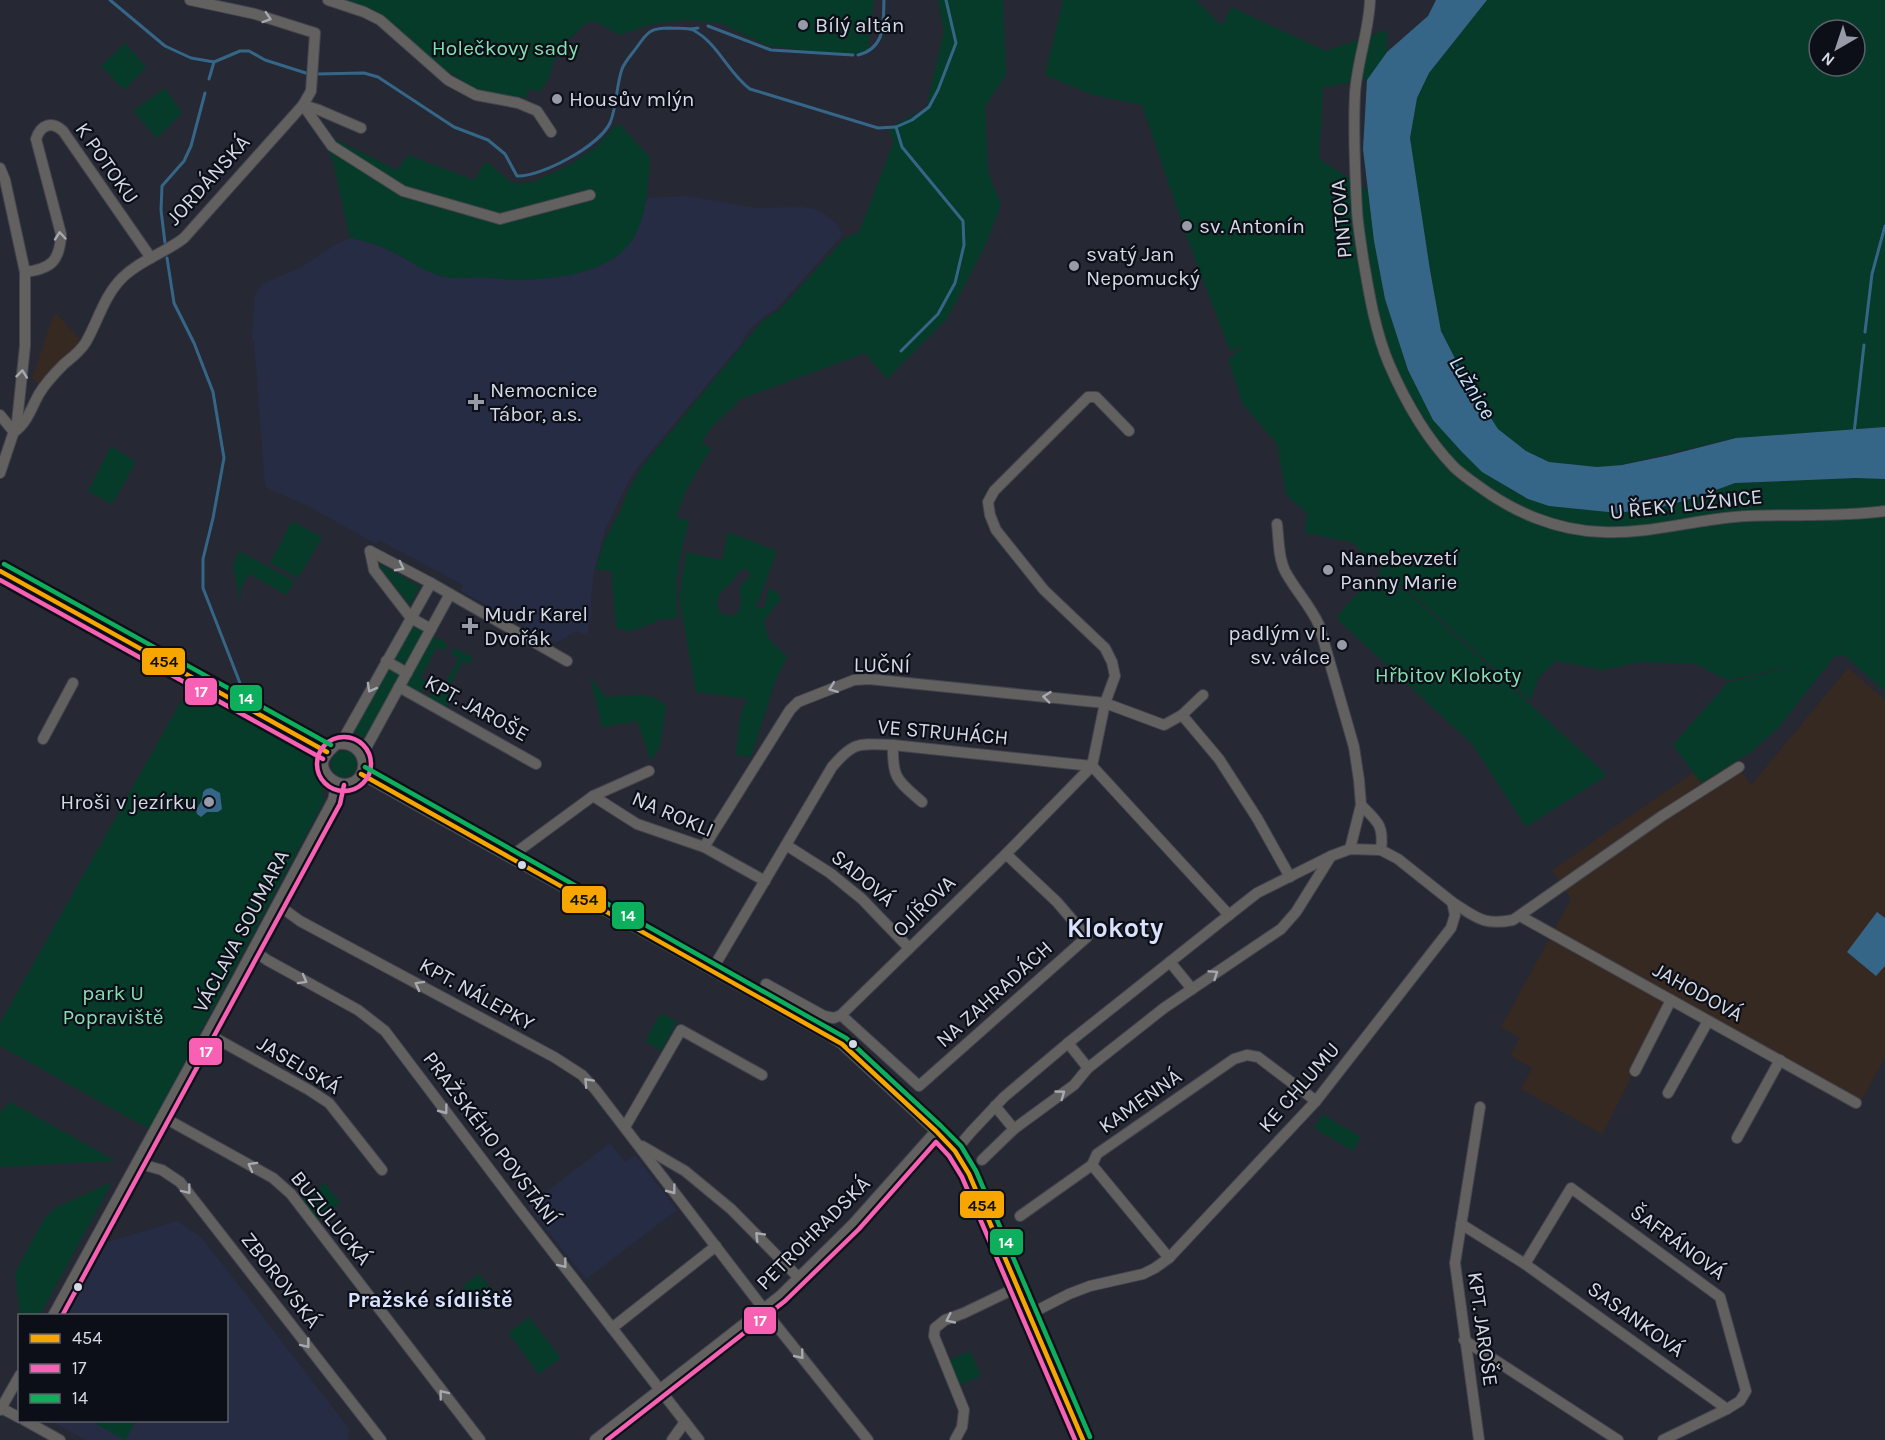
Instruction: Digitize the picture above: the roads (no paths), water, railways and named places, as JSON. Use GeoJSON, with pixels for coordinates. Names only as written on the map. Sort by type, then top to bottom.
{"type":"FeatureCollection","features":[{"type":"Feature","properties":{"kind":"street","name":"JORDÁNSKÁ"},"geometry":{"type":"LineString","coordinates":[[14,432],[27,419],[49,381],[85,344],[112,290],[122,278],[184,238],[303,105],[311,91],[315,33],[255,14],[190,0]]}},
{"type":"Feature","properties":{"kind":"street"},"geometry":{"type":"LineString","coordinates":[[328,0],[380,20],[448,80],[476,95],[518,103],[537,111],[551,132]]}},
{"type":"Feature","properties":{"kind":"street","name":"PINTOVA"},"geometry":{"type":"LineString","coordinates":[[1370,0],[1355,92],[1357,214],[1367,285],[1385,353],[1402,391],[1421,423]]}},
{"type":"Feature","properties":{"kind":"street"},"geometry":{"type":"LineString","coordinates":[[303,105],[361,128]]}},
{"type":"Feature","properties":{"kind":"street"},"geometry":{"type":"LineString","coordinates":[[303,105],[332,146],[403,192],[500,219],[590,195]]}},
{"type":"Feature","properties":{"kind":"street","name":"K POTOKU"},"geometry":{"type":"LineString","coordinates":[[25,272],[38,271],[52,264],[61,247],[61,234],[36,138],[44,126],[51,124],[57,125],[63,131],[151,258]]}},
{"type":"Feature","properties":{"kind":"street"},"geometry":{"type":"LineString","coordinates":[[0,168],[25,272],[25,346],[14,432],[0,473]]}},
{"type":"Feature","properties":{"kind":"street"},"geometry":{"type":"LineString","coordinates":[[1129,431],[1096,397],[1088,397],[994,491],[988,502],[990,514],[996,530],[1016,557],[1044,590],[1105,648],[1112,662],[1115,676],[1105,703],[1092,766],[1229,915]]}},
{"type":"Feature","properties":{"kind":"street"},"geometry":{"type":"LineString","coordinates":[[0,415],[14,432]]}},
{"type":"Feature","properties":{"kind":"street","name":"U ŘEKY LUŽNICE"},"geometry":{"type":"LineString","coordinates":[[1421,423],[1432,442],[1456,469],[1488,493],[1510,507],[1538,519],[1574,528],[1602,532],[1632,531],[1732,517],[1856,515],[1885,511]]}},
{"type":"Feature","properties":{"kind":"street"},"geometry":{"type":"LineString","coordinates":[[1277,524],[1279,553],[1285,570],[1313,613],[1325,645],[1354,747],[1361,805],[1350,849]]}},
{"type":"Feature","properties":{"kind":"street"},"geometry":{"type":"LineString","coordinates":[[431,629],[411,618],[374,570],[370,551],[567,661]]}},
{"type":"Feature","properties":{"kind":"street"},"geometry":{"type":"LineString","coordinates":[[0,571],[327,752]]}},
{"type":"Feature","properties":{"kind":"street"},"geometry":{"type":"LineString","coordinates":[[431,583],[345,736],[327,752],[324,758],[324,770],[327,776],[337,783],[351,782],[361,774],[842,1044],[936,1131],[964,1164],[982,1201],[1083,1440]]}},
{"type":"Feature","properties":{"kind":"street","name":"KPT. JAROŠE"},"geometry":{"type":"LineString","coordinates":[[361,774],[362,755],[450,594]]}},
{"type":"Feature","properties":{"kind":"street"},"geometry":{"type":"LineString","coordinates":[[386,661],[407,673]]}},
{"type":"Feature","properties":{"kind":"street","name":"LUČNÍ"},"geometry":{"type":"LineString","coordinates":[[704,847],[790,710],[798,702],[855,680],[1105,703],[1164,725],[1182,715]]}},
{"type":"Feature","properties":{"kind":"street"},"geometry":{"type":"LineString","coordinates":[[44,739],[73,683]]}},
{"type":"Feature","properties":{"kind":"street","name":"KPT. JAROŠE"},"geometry":{"type":"LineString","coordinates":[[399,687],[536,764]]}},
{"type":"Feature","properties":{"kind":"street"},"geometry":{"type":"LineString","coordinates":[[1203,695],[1182,715],[1219,759],[1257,818],[1290,877]]}},
{"type":"Feature","properties":{"kind":"street"},"geometry":{"type":"LineString","coordinates":[[338,744],[349,744],[362,755]]}},
{"type":"Feature","properties":{"kind":"street","name":"VE STRUHÁCH"},"geometry":{"type":"LineString","coordinates":[[712,970],[832,767],[846,750],[861,744],[893,745],[1092,766]]}},
{"type":"Feature","properties":{"kind":"street"},"geometry":{"type":"LineString","coordinates":[[893,745],[894,772],[901,784],[922,802]]}},
{"type":"Feature","properties":{"kind":"street","name":"OJÍŘOVA"},"geometry":{"type":"LineString","coordinates":[[841,1015],[1006,854],[1092,766]]}},
{"type":"Feature","properties":{"kind":"street"},"geometry":{"type":"LineString","coordinates":[[955,1151],[995,1106],[1068,1043],[1257,893],[1331,856],[1350,849],[1381,850],[1398,859],[1452,902],[1484,922],[1499,923],[1513,920],[1662,816],[1739,768]]}},
{"type":"Feature","properties":{"kind":"street"},"geometry":{"type":"LineString","coordinates":[[510,857],[593,796],[649,771]]}},
{"type":"Feature","properties":{"kind":"street","name":"VÁCLAVA SOUMARA"},"geometry":{"type":"LineString","coordinates":[[54,1314],[278,905],[333,800],[337,783]]}},
{"type":"Feature","properties":{"kind":"street","name":"NA ROKLI"},"geometry":{"type":"LineString","coordinates":[[593,796],[637,824],[704,847],[765,881]]}},
{"type":"Feature","properties":{"kind":"street"},"geometry":{"type":"LineString","coordinates":[[1361,805],[1376,820],[1383,835],[1381,850]]}},
{"type":"Feature","properties":{"kind":"street","name":"SADOVÁ"},"geometry":{"type":"LineString","coordinates":[[786,845],[830,873],[862,899],[909,948]]}},
{"type":"Feature","properties":{"kind":"street","name":"NA ZAHRADÁCH"},"geometry":{"type":"LineString","coordinates":[[841,1015],[919,1086],[1087,937],[1057,902],[1006,854]]}},
{"type":"Feature","properties":{"kind":"street"},"geometry":{"type":"LineString","coordinates":[[982,1160],[1014,1129],[1074,1084],[1088,1068],[1164,1008],[1281,929],[1296,912],[1331,856]]}},
{"type":"Feature","properties":{"kind":"street","name":"KE CHLUMU"},"geometry":{"type":"LineString","coordinates":[[1030,1314],[1090,1286],[1143,1274],[1169,1258],[1316,1101],[1451,928],[1455,915],[1452,902]]}},
{"type":"Feature","properties":{"kind":"street","name":"KPT. NÁLEPKY"},"geometry":{"type":"LineString","coordinates":[[278,905],[300,921],[568,1065],[589,1082],[868,1440]]}},
{"type":"Feature","properties":{"kind":"street","name":"JAHODOVÁ"},"geometry":{"type":"LineString","coordinates":[[1520,916],[1856,1103]]}},
{"type":"Feature","properties":{"kind":"street","name":"PRAŽSKÉHO POVSTÁNÍ"},"geometry":{"type":"LineString","coordinates":[[253,950],[358,1010],[385,1031],[652,1382],[662,1390],[699,1440]]}},
{"type":"Feature","properties":{"kind":"street"},"geometry":{"type":"LineString","coordinates":[[1170,962],[1192,989]]}},
{"type":"Feature","properties":{"kind":"street"},"geometry":{"type":"LineString","coordinates":[[766,984],[824,1016],[834,1018],[841,1015]]}},
{"type":"Feature","properties":{"kind":"street"},"geometry":{"type":"LineString","coordinates":[[1635,1071],[1671,1000]]}},
{"type":"Feature","properties":{"kind":"street"},"geometry":{"type":"LineString","coordinates":[[1668,1093],[1708,1021]]}},
{"type":"Feature","properties":{"kind":"street"},"geometry":{"type":"LineString","coordinates":[[625,1127],[681,1030],[762,1075]]}},
{"type":"Feature","properties":{"kind":"street","name":"JASELSKÁ"},"geometry":{"type":"LineString","coordinates":[[208,1034],[329,1103],[382,1170]]}},
{"type":"Feature","properties":{"kind":"street"},"geometry":{"type":"LineString","coordinates":[[1068,1043],[1088,1068]]}},
{"type":"Feature","properties":{"kind":"street","name":"KAMENNÁ"},"geometry":{"type":"LineString","coordinates":[[1169,1258],[1092,1165],[1097,1154],[1234,1059],[1247,1055],[1258,1057],[1316,1101]]}},
{"type":"Feature","properties":{"kind":"street"},"geometry":{"type":"LineString","coordinates":[[1737,1138],[1780,1060]]}},
{"type":"Feature","properties":{"kind":"street"},"geometry":{"type":"LineString","coordinates":[[995,1106],[1014,1129]]}},
{"type":"Feature","properties":{"kind":"street","name":"KPT. JAROŠE"},"geometry":{"type":"LineString","coordinates":[[1479,1440],[1455,1263],[1480,1107]]}},
{"type":"Feature","properties":{"kind":"street","name":"BUZULUCKÁ"},"geometry":{"type":"LineString","coordinates":[[163,1117],[273,1178],[291,1194],[480,1440]]}},
{"type":"Feature","properties":{"kind":"street","name":"PETROHRADSKÁ"},"geometry":{"type":"LineString","coordinates":[[595,1440],[764,1309],[799,1278],[853,1224],[936,1131]]}},
{"type":"Feature","properties":{"kind":"street","name":"KPT. NÁLEPKY"},"geometry":{"type":"LineString","coordinates":[[637,1143],[685,1171],[742,1219],[799,1278]]}},
{"type":"Feature","properties":{"kind":"street","name":"ZBOROVSKÁ"},"geometry":{"type":"LineString","coordinates":[[137,1163],[162,1170],[180,1182],[381,1440]]}},
{"type":"Feature","properties":{"kind":"street"},"geometry":{"type":"LineString","coordinates":[[1020,1216],[1092,1165]]}},
{"type":"Feature","properties":{"kind":"street","name":"ŠAFRÁNOVÁ"},"geometry":{"type":"LineString","coordinates":[[1525,1264],[1571,1188],[1720,1298],[1746,1391],[1740,1401],[1727,1409]]}},
{"type":"Feature","properties":{"kind":"street","name":"SASANKOVÁ"},"geometry":{"type":"LineString","coordinates":[[1461,1224],[1525,1264],[1727,1409]]}},
{"type":"Feature","properties":{"kind":"street"},"geometry":{"type":"LineString","coordinates":[[612,1328],[716,1246]]}},
{"type":"Feature","properties":{"kind":"street"},"geometry":{"type":"LineString","coordinates":[[955,1440],[962,1427],[964,1410],[934,1336],[935,1328],[945,1320],[1018,1287]]}},
{"type":"Feature","properties":{"kind":"street"},"geometry":{"type":"LineString","coordinates":[[1464,1340],[1618,1440]]}},
{"type":"Feature","properties":{"kind":"street"},"geometry":{"type":"LineString","coordinates":[[18,1378],[0,1409],[18,1417]]}},
{"type":"Feature","properties":{"kind":"street"},"geometry":{"type":"LineString","coordinates":[[1663,1440],[1727,1409]]}},
{"type":"Feature","properties":{"kind":"street"},"geometry":{"type":"LineString","coordinates":[[28,1422],[60,1440]]}},
{"type":"Feature","properties":{"kind":"street"},"geometry":{"type":"LineString","coordinates":[[672,1440],[685,1422]]}},
{"type":"Feature","properties":{"kind":"waterway"},"geometry":{"type":"LineString","coordinates":[[110,0],[165,46],[191,58],[214,62],[240,51],[249,51],[265,60],[309,74]]}},
{"type":"Feature","properties":{"kind":"waterway"},"geometry":{"type":"LineString","coordinates":[[858,55],[867,52],[878,41],[883,26],[884,0]]}},
{"type":"Feature","properties":{"kind":"waterway"},"geometry":{"type":"LineString","coordinates":[[316,74],[364,73],[378,77],[454,127],[488,140],[505,154],[517,176],[527,175],[554,166],[582,150],[604,132],[612,117],[623,66],[644,37],[650,31],[658,29],[693,30],[709,42],[735,75],[750,89],[878,128],[896,127],[912,120],[929,107],[938,90],[956,43],[946,0]]}},
{"type":"Feature","properties":{"kind":"waterway"},"geometry":{"type":"LineString","coordinates":[[708,26],[771,50],[853,55]]}},
{"type":"Feature","properties":{"kind":"waterway"},"geometry":{"type":"LineString","coordinates":[[691,29],[698,28]]}},
{"type":"Feature","properties":{"kind":"waterway"},"geometry":{"type":"LineString","coordinates":[[209,79],[214,62]]}},
{"type":"Feature","properties":{"kind":"waterway"},"geometry":{"type":"LineString","coordinates":[[165,243],[161,210],[162,186],[184,161],[191,146],[205,93]]}},
{"type":"Feature","properties":{"kind":"waterway"},"geometry":{"type":"LineString","coordinates":[[896,127],[902,147],[963,221],[964,245],[955,283],[938,314],[901,351]]}},
{"type":"Feature","properties":{"kind":"waterway"},"geometry":{"type":"LineString","coordinates":[[1865,332],[1872,274],[1885,226]]}},
{"type":"Feature","properties":{"kind":"waterway"},"geometry":{"type":"LineString","coordinates":[[167,258],[174,303],[194,343],[213,392],[224,458],[203,559],[203,588],[245,696]]}},
{"type":"Feature","properties":{"kind":"waterway"},"geometry":{"type":"LineString","coordinates":[[1854,433],[1864,345]]}},
{"type":"Feature","properties":{"kind":"place","name":"Bílý altán"},"geometry":{"type":"Point","coordinates":[803,25]}},
{"type":"Feature","properties":{"kind":"place","name":"Housův mlýn"},"geometry":{"type":"Point","coordinates":[557,99]}},
{"type":"Feature","properties":{"kind":"place","name":"sv. Antonín"},"geometry":{"type":"Point","coordinates":[1187,226]}},
{"type":"Feature","properties":{"kind":"place","name":"svatý Jan Nepomucký"},"geometry":{"type":"Point","coordinates":[1074,266]}},
{"type":"Feature","properties":{"kind":"place","name":"Nemocnice Tábor, a.s."},"geometry":{"type":"Point","coordinates":[476,402]}},
{"type":"Feature","properties":{"kind":"place","name":"Nanebevzetí Panny Marie"},"geometry":{"type":"Point","coordinates":[1328,570]}},
{"type":"Feature","properties":{"kind":"place","name":"Mudr Karel Dvořák"},"geometry":{"type":"Point","coordinates":[470,626]}},
{"type":"Feature","properties":{"kind":"place","name":"padlým v I. sv. válce"},"geometry":{"type":"Point","coordinates":[1342,645]}},
{"type":"Feature","properties":{"kind":"place","name":"Hroši v jezírku"},"geometry":{"type":"Point","coordinates":[209,802]}},
{"type":"Feature","properties":{"kind":"district","name":"Klokoty"},"geometry":{"type":"Point","coordinates":[1115,928]}},
{"type":"Feature","properties":{"kind":"district","name":"Pražské sídliště"},"geometry":{"type":"Point","coordinates":[430,1299]}},
{"type":"Feature","properties":{"kind":"park label","name":"Holečkovy sady"},"geometry":{"type":"Point","coordinates":[505,48]}},
{"type":"Feature","properties":{"kind":"park label","name":"Hřbitov Klokoty"},"geometry":{"type":"Point","coordinates":[1448,675]}},
{"type":"Feature","properties":{"kind":"park label","name":"park U Popraviště"},"geometry":{"type":"Point","coordinates":[113,1005]}},
{"type":"Feature","properties":{"kind":"water label","name":"Lužnice"},"geometry":{"type":"Point","coordinates":[1473,387]}}]}
